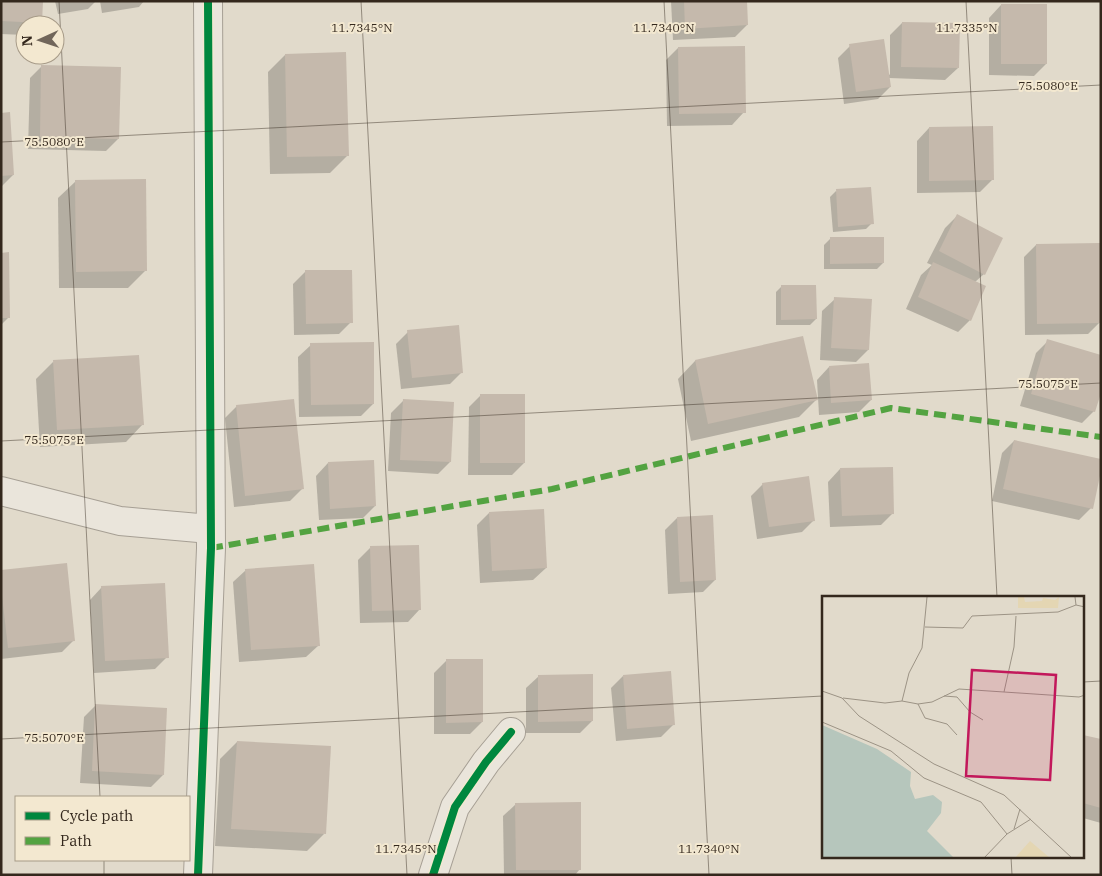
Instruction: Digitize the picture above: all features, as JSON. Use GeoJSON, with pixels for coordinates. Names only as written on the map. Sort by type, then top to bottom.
{"type":"FeatureCollection","features":[{"type":"Feature","properties":{"kind":"street"},"geometry":{"type":"LineString","coordinates":[[198,875],[210,529],[208,1]]}},
{"type":"Feature","properties":{"kind":"street"},"geometry":{"type":"LineString","coordinates":[[1,491],[120,521],[210,529]]}},
{"type":"Feature","properties":{"kind":"street"},"geometry":{"type":"LineString","coordinates":[[433,875],[455,807],[486,762],[511,732]]}},
{"type":"Feature","properties":{"kind":"building"},"geometry":{"type":"Polygon","coordinates":[[[1,1],[43,1],[42,15],[15,15],[15,22],[1,21],[1,1]]]}},
{"type":"Feature","properties":{"kind":"building"},"geometry":{"type":"Polygon","coordinates":[[[684,1],[747,1],[748,25],[685,29],[684,1]]]}},
{"type":"Feature","properties":{"kind":"building"},"geometry":{"type":"Polygon","coordinates":[[[1001,4],[1047,4],[1047,64],[1001,64],[1001,4]]]}},
{"type":"Feature","properties":{"kind":"building"},"geometry":{"type":"Polygon","coordinates":[[[902,22],[960,23],[959,68],[901,67],[902,22]]]}},
{"type":"Feature","properties":{"kind":"building"},"geometry":{"type":"Polygon","coordinates":[[[884,39],[891,87],[856,92],[849,44],[884,39]]]}},
{"type":"Feature","properties":{"kind":"building"},"geometry":{"type":"Polygon","coordinates":[[[745,46],[746,113],[679,114],[678,47],[745,46]]]}},
{"type":"Feature","properties":{"kind":"building"},"geometry":{"type":"Polygon","coordinates":[[[346,52],[349,156],[287,157],[285,54],[346,52]]]}},
{"type":"Feature","properties":{"kind":"building"},"geometry":{"type":"Polygon","coordinates":[[[41,65],[121,67],[119,139],[40,137],[41,65]]]}},
{"type":"Feature","properties":{"kind":"building"},"geometry":{"type":"Polygon","coordinates":[[[10,112],[14,175],[1,176],[1,113],[10,112]]]}},
{"type":"Feature","properties":{"kind":"building"},"geometry":{"type":"Polygon","coordinates":[[[993,126],[994,180],[929,181],[929,127],[993,126]]]}},
{"type":"Feature","properties":{"kind":"building"},"geometry":{"type":"Polygon","coordinates":[[[146,179],[147,271],[76,272],[75,180],[146,179]]]}},
{"type":"Feature","properties":{"kind":"building"},"geometry":{"type":"Polygon","coordinates":[[[871,187],[874,224],[838,227],[836,189],[871,187]]]}},
{"type":"Feature","properties":{"kind":"building"},"geometry":{"type":"Polygon","coordinates":[[[957,214],[1003,238],[985,275],[939,251],[957,214]]]}},
{"type":"Feature","properties":{"kind":"building"},"geometry":{"type":"Polygon","coordinates":[[[830,237],[884,237],[884,263],[830,264],[830,237]]]}},
{"type":"Feature","properties":{"kind":"building"},"geometry":{"type":"Polygon","coordinates":[[[1100,243],[1101,323],[1037,324],[1036,244],[1100,243]]]}},
{"type":"Feature","properties":{"kind":"building"},"geometry":{"type":"Polygon","coordinates":[[[9,252],[10,318],[1,318],[1,253],[9,252]]]}},
{"type":"Feature","properties":{"kind":"building"},"geometry":{"type":"Polygon","coordinates":[[[933,262],[986,286],[971,321],[918,297],[933,262]]]}},
{"type":"Feature","properties":{"kind":"building"},"geometry":{"type":"Polygon","coordinates":[[[305,270],[352,270],[353,323],[306,324],[305,270]]]}},
{"type":"Feature","properties":{"kind":"building"},"geometry":{"type":"Polygon","coordinates":[[[781,285],[816,285],[817,319],[781,320],[781,285]]]}},
{"type":"Feature","properties":{"kind":"building"},"geometry":{"type":"Polygon","coordinates":[[[834,297],[872,299],[869,350],[831,348],[834,297]]]}},
{"type":"Feature","properties":{"kind":"building"},"geometry":{"type":"Polygon","coordinates":[[[459,325],[463,373],[412,378],[407,330],[459,325]]]}},
{"type":"Feature","properties":{"kind":"building"},"geometry":{"type":"Polygon","coordinates":[[[803,336],[818,400],[708,424],[695,360],[803,336]]]}},
{"type":"Feature","properties":{"kind":"building"},"geometry":{"type":"Polygon","coordinates":[[[1047,339],[1101,355],[1101,393],[1095,412],[1031,394],[1047,339]]]}},
{"type":"Feature","properties":{"kind":"building"},"geometry":{"type":"Polygon","coordinates":[[[374,342],[374,404],[311,405],[310,343],[374,342]]]}},
{"type":"Feature","properties":{"kind":"building"},"geometry":{"type":"Polygon","coordinates":[[[139,355],[144,425],[57,430],[53,360],[139,355]]]}},
{"type":"Feature","properties":{"kind":"building"},"geometry":{"type":"Polygon","coordinates":[[[869,363],[872,400],[831,403],[829,366],[869,363]]]}},
{"type":"Feature","properties":{"kind":"building"},"geometry":{"type":"Polygon","coordinates":[[[480,394],[525,394],[525,463],[480,463],[480,394]]]}},
{"type":"Feature","properties":{"kind":"building"},"geometry":{"type":"Polygon","coordinates":[[[294,399],[304,489],[245,496],[236,405],[294,399]]]}},
{"type":"Feature","properties":{"kind":"building"},"geometry":{"type":"Polygon","coordinates":[[[403,399],[454,402],[451,462],[400,460],[403,399]]]}},
{"type":"Feature","properties":{"kind":"building"},"geometry":{"type":"Polygon","coordinates":[[[1014,440],[1101,459],[1101,471],[1093,509],[1003,489],[1014,440]]]}},
{"type":"Feature","properties":{"kind":"building"},"geometry":{"type":"Polygon","coordinates":[[[374,460],[376,506],[330,509],[328,462],[374,460]]]}},
{"type":"Feature","properties":{"kind":"building"},"geometry":{"type":"Polygon","coordinates":[[[893,467],[894,514],[842,516],[840,468],[893,467]]]}},
{"type":"Feature","properties":{"kind":"building"},"geometry":{"type":"Polygon","coordinates":[[[809,476],[815,521],[769,527],[762,483],[809,476]]]}},
{"type":"Feature","properties":{"kind":"building"},"geometry":{"type":"Polygon","coordinates":[[[544,509],[547,568],[492,571],[489,512],[544,509]]]}},
{"type":"Feature","properties":{"kind":"building"},"geometry":{"type":"Polygon","coordinates":[[[713,515],[716,580],[680,582],[677,517],[713,515]]]}},
{"type":"Feature","properties":{"kind":"building"},"geometry":{"type":"Polygon","coordinates":[[[419,545],[421,610],[372,611],[370,546],[419,545]]]}},
{"type":"Feature","properties":{"kind":"building"},"geometry":{"type":"Polygon","coordinates":[[[67,563],[75,641],[8,648],[1,587],[1,570],[67,563]]]}},
{"type":"Feature","properties":{"kind":"building"},"geometry":{"type":"Polygon","coordinates":[[[314,564],[320,646],[251,650],[245,569],[314,564]]]}},
{"type":"Feature","properties":{"kind":"building"},"geometry":{"type":"Polygon","coordinates":[[[165,583],[169,658],[105,661],[101,586],[165,583]]]}},
{"type":"Feature","properties":{"kind":"building"},"geometry":{"type":"Polygon","coordinates":[[[446,659],[483,659],[483,722],[446,723],[446,659]]]}},
{"type":"Feature","properties":{"kind":"building"},"geometry":{"type":"Polygon","coordinates":[[[671,671],[675,725],[627,729],[623,675],[671,671]]]}},
{"type":"Feature","properties":{"kind":"building"},"geometry":{"type":"Polygon","coordinates":[[[593,674],[593,721],[538,722],[538,675],[593,674]]]}},
{"type":"Feature","properties":{"kind":"building"},"geometry":{"type":"Polygon","coordinates":[[[95,704],[167,708],[164,775],[92,771],[95,704]]]}},
{"type":"Feature","properties":{"kind":"building"},"geometry":{"type":"Polygon","coordinates":[[[1084,735],[1101,739],[1101,808],[1084,803],[1084,735]]]}},
{"type":"Feature","properties":{"kind":"building"},"geometry":{"type":"Polygon","coordinates":[[[237,741],[331,746],[326,834],[231,829],[237,741]]]}},
{"type":"Feature","properties":{"kind":"building"},"geometry":{"type":"Polygon","coordinates":[[[581,802],[581,870],[516,870],[515,803],[581,802]]]}},
{"type":"Feature","properties":{"kind":"marked path"},"geometry":{"type":"LineString","coordinates":[[211,548],[552,489],[891,408],[1101,437]]}},
{"type":"Feature","properties":{"kind":"cycle path"},"geometry":{"type":"LineString","coordinates":[[198,875],[211,548],[208,1]]}},
{"type":"Feature","properties":{"kind":"cycle path"},"geometry":{"type":"LineString","coordinates":[[433,875],[455,807],[486,762],[511,732]]}}]}
